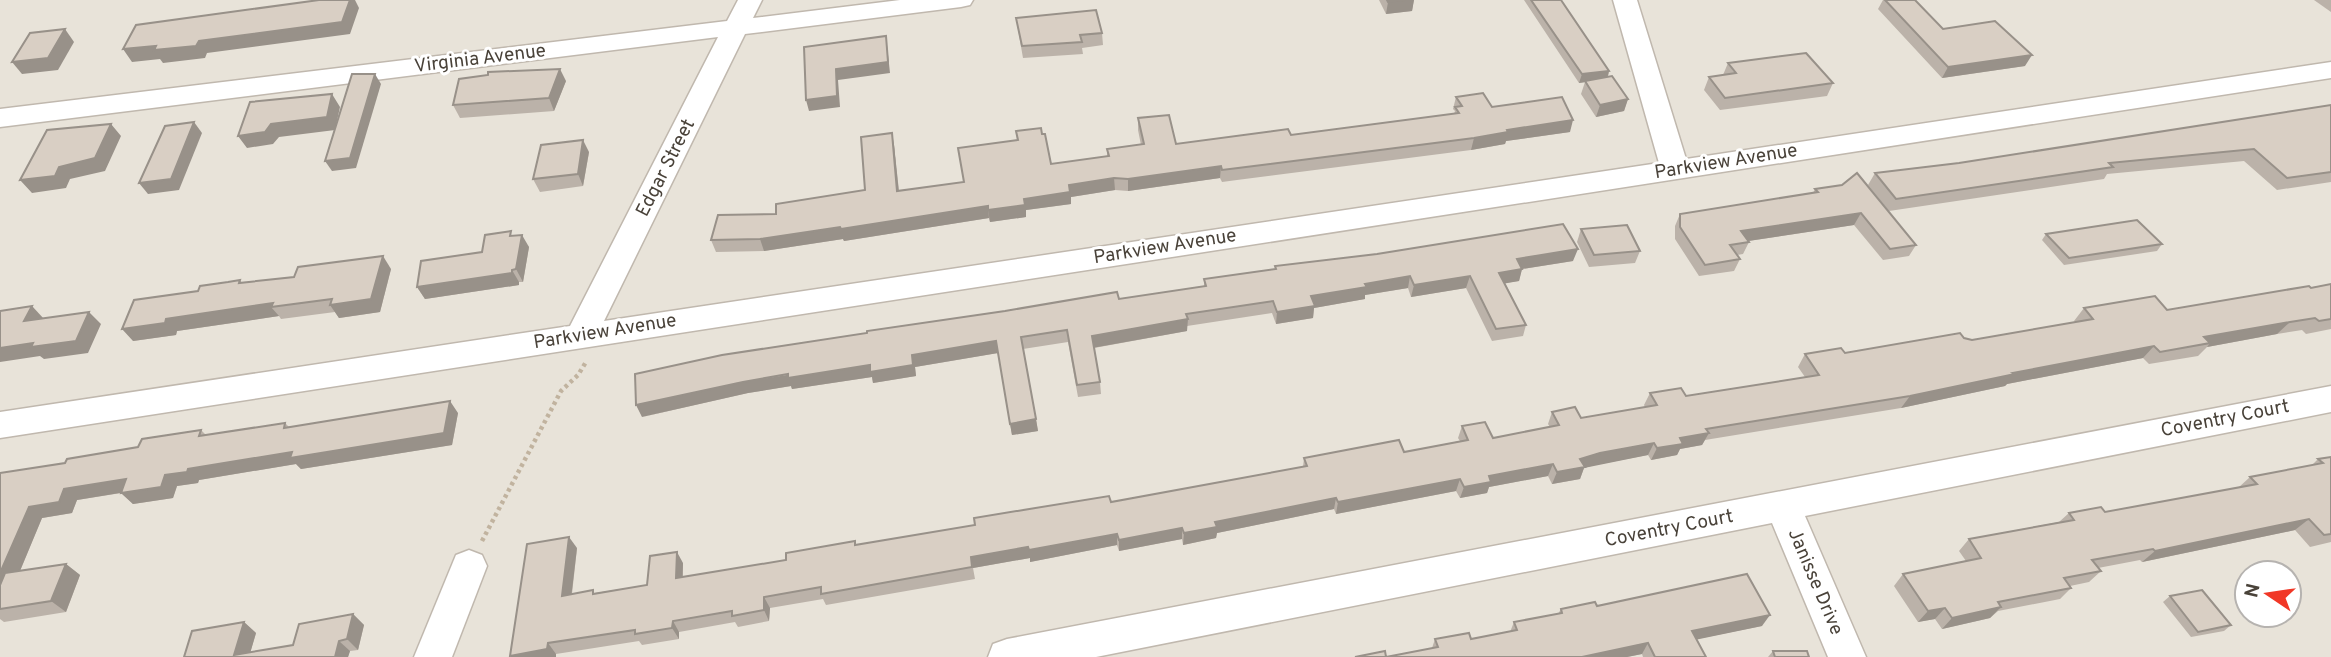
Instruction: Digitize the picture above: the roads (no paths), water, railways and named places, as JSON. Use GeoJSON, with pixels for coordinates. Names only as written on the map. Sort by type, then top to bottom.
{"type":"FeatureCollection","features":[{"type":"Feature","properties":{"kind":"street","name":"Edgar Street"},"geometry":{"type":"LineString","coordinates":[[585,347],[750,0]]}},
{"type":"Feature","properties":{"kind":"street","name":"Virginia Avenue"},"geometry":{"type":"LineString","coordinates":[[0,118],[961,0]]}},
{"type":"Feature","properties":{"kind":"street"},"geometry":{"type":"LineString","coordinates":[[1625,0],[1675,170]]}},
{"type":"Feature","properties":{"kind":"street","name":"Parkview Avenue"},"geometry":{"type":"LineString","coordinates":[[0,425],[585,347],[1675,170],[2331,70]]}},
{"type":"Feature","properties":{"kind":"street","name":"Coventry Court"},"geometry":{"type":"LineString","coordinates":[[1007,657],[2331,400]]}},
{"type":"Feature","properties":{"kind":"street","name":"Janisse Drive"},"geometry":{"type":"LineString","coordinates":[[1783,507],[1847,657]]}},
{"type":"Feature","properties":{"kind":"street"},"geometry":{"type":"LineString","coordinates":[[433,657],[469,566]]}}]}
